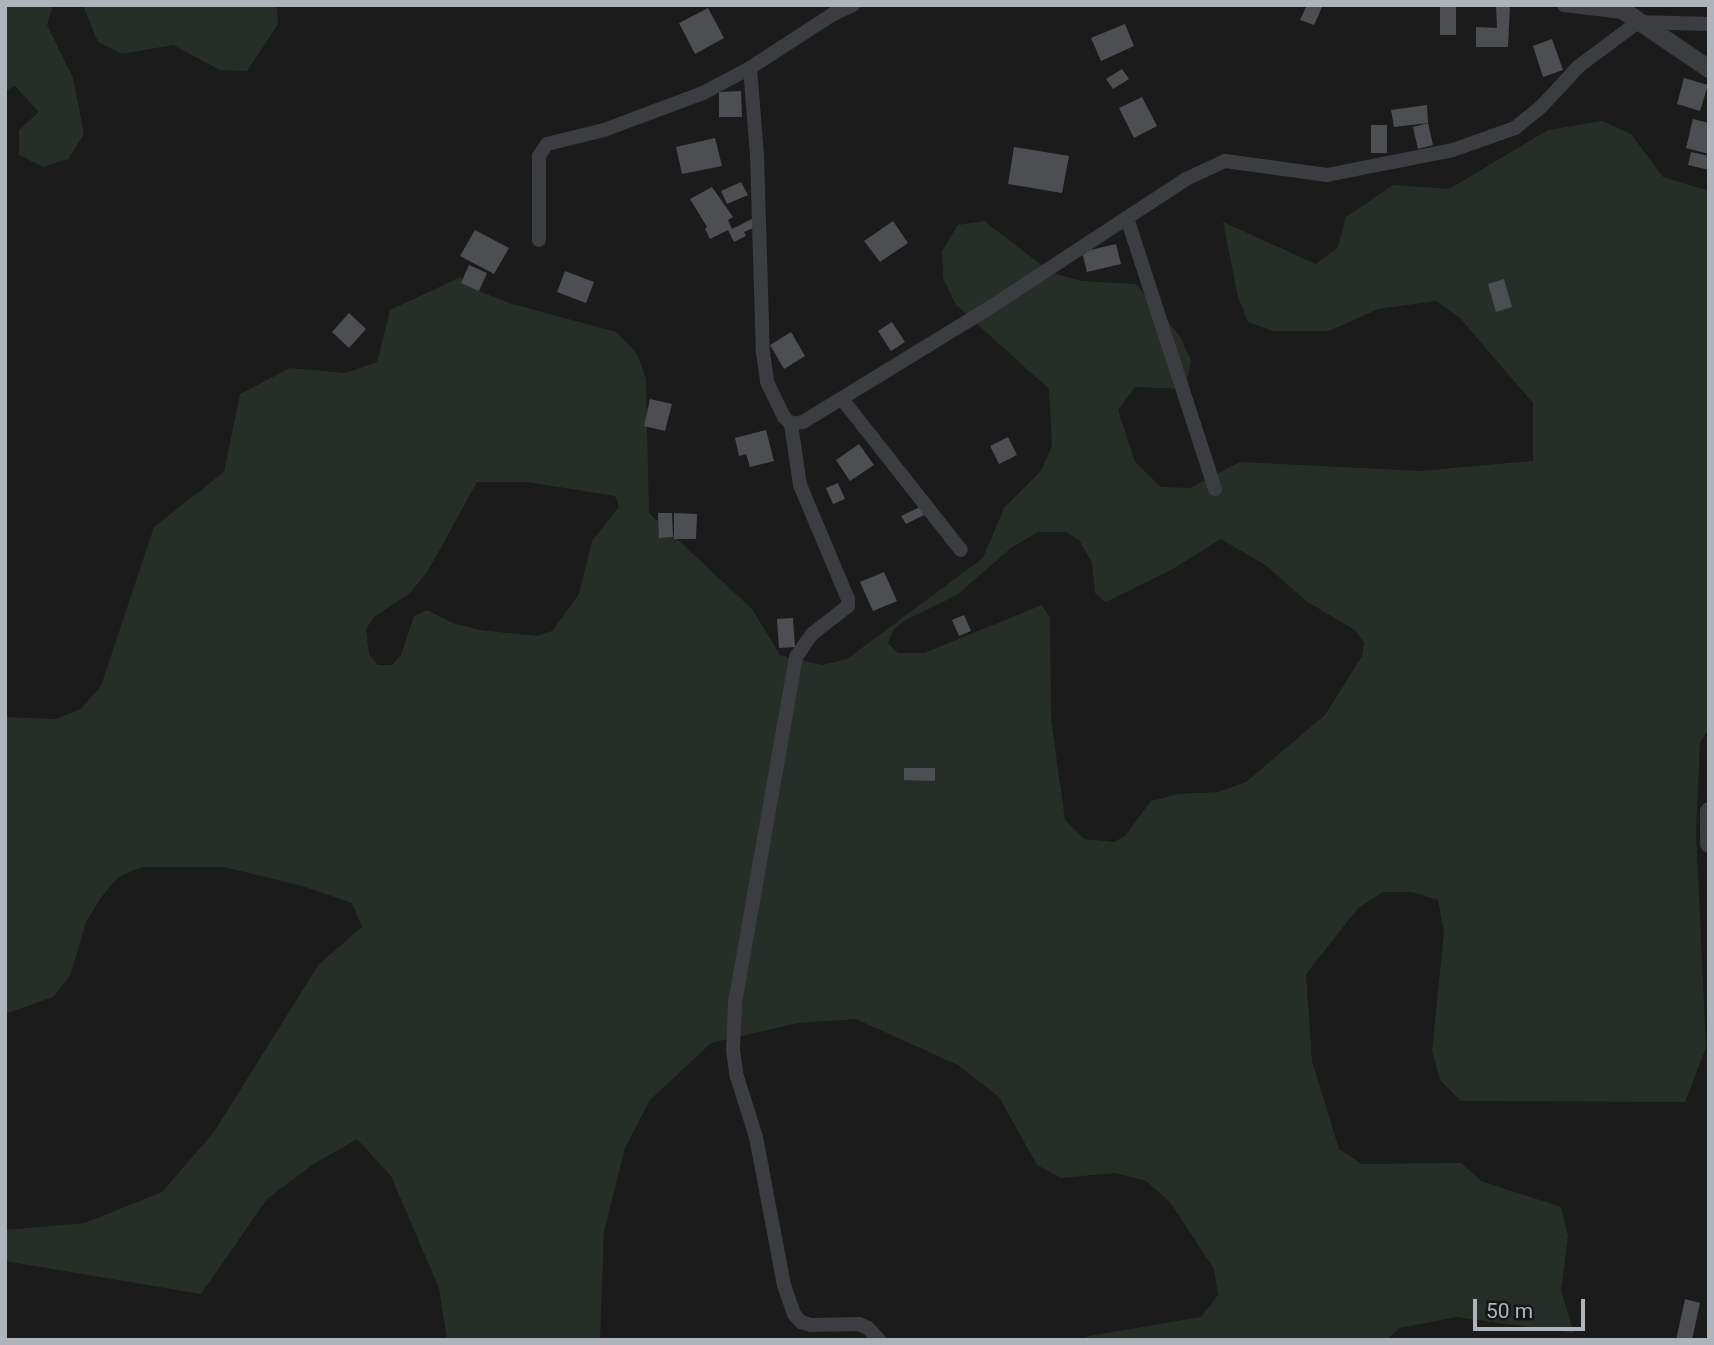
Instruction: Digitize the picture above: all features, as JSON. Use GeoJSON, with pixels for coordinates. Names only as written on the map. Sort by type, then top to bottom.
{"type":"FeatureCollection","features":[{"type":"Feature","properties":{"kind":"street"},"geometry":{"type":"LineString","coordinates":[[539,240],[541,149],[557,140],[604,130],[691,97],[750,68],[833,14],[853,5]]}},
{"type":"Feature","properties":{"kind":"street"},"geometry":{"type":"LineString","coordinates":[[1564,5],[1709,24]]}},
{"type":"Feature","properties":{"kind":"street"},"geometry":{"type":"LineString","coordinates":[[791,424],[803,422],[842,399],[1186,179],[1225,161],[1327,175],[1453,150],[1515,128],[1541,107],[1625,13]]}},
{"type":"Feature","properties":{"kind":"street"},"geometry":{"type":"LineString","coordinates":[[1625,13],[1709,69]]}},
{"type":"Feature","properties":{"kind":"street"},"geometry":{"type":"LineString","coordinates":[[750,68],[757,155],[763,352],[767,382],[783,417],[791,424],[800,485],[848,598],[848,606],[812,634],[796,657],[737,991],[733,1050],[737,1077],[756,1137],[784,1285],[794,1314],[801,1322],[811,1325],[859,1324],[868,1328],[879,1340]]}},
{"type":"Feature","properties":{"kind":"street"},"geometry":{"type":"LineString","coordinates":[[1127,218],[1215,489]]}},
{"type":"Feature","properties":{"kind":"street"},"geometry":{"type":"LineString","coordinates":[[842,399],[961,550]]}},
{"type":"Feature","properties":{"kind":"street"},"geometry":{"type":"LineString","coordinates":[[1709,811],[1709,844]]}},
{"type":"Feature","properties":{"kind":"shaded area"},"geometry":{"type":"Polygon","coordinates":[[[5,5],[53,5],[47,25],[73,78],[84,134],[68,159],[43,167],[19,155],[19,130],[39,112],[15,86],[5,91],[5,5]]]}},
{"type":"Feature","properties":{"kind":"shaded area"},"geometry":{"type":"Polygon","coordinates":[[[83,5],[277,5],[278,24],[247,71],[220,70],[173,45],[122,54],[98,42],[83,5]]]}},
{"type":"Feature","properties":{"kind":"shaded area"},"geometry":{"type":"Polygon","coordinates":[[[1602,121],[1631,134],[1663,177],[1709,191],[1709,728],[1700,743],[1696,831],[1706,1047],[1685,1102],[1461,1101],[1440,1080],[1432,1051],[1444,932],[1438,900],[1412,892],[1383,892],[1358,908],[1306,974],[1312,1061],[1339,1149],[1362,1164],[1461,1163],[1481,1181],[1561,1207],[1568,1236],[1561,1291],[1574,1333],[1456,1317],[1400,1328],[1386,1340],[1080,1340],[1089,1336],[1201,1317],[1218,1295],[1214,1269],[1170,1202],[1146,1181],[1115,1173],[1061,1178],[1037,1165],[999,1097],[958,1065],[856,1019],[798,1023],[711,1043],[650,1100],[625,1148],[604,1231],[600,1340],[447,1340],[439,1288],[391,1176],[357,1139],[312,1165],[267,1199],[201,1294],[5,1261],[5,1230],[85,1223],[162,1192],[214,1132],[319,964],[362,927],[352,903],[302,886],[224,867],[142,867],[118,877],[100,899],[86,922],[70,976],[53,997],[5,1014],[5,717],[56,719],[81,709],[101,686],[154,527],[224,472],[240,394],[290,368],[346,373],[377,362],[390,310],[461,277],[479,291],[509,303],[616,332],[637,354],[646,379],[649,513],[752,609],[780,655],[822,665],[847,659],[983,558],[1004,508],[1041,471],[1052,446],[1049,389],[956,305],[943,278],[942,251],[958,225],[984,221],[1052,273],[1082,281],[1136,284],[1180,336],[1191,361],[1185,389],[1135,387],[1118,410],[1135,462],[1161,487],[1190,488],[1240,462],[1420,471],[1533,461],[1533,403],[1459,317],[1436,301],[1378,309],[1329,331],[1273,331],[1248,322],[1238,297],[1223,222],[1316,264],[1338,247],[1346,217],[1393,185],[1449,189],[1548,130],[1602,121]],[[477,482],[428,571],[410,593],[374,617],[366,629],[369,655],[378,665],[392,665],[401,655],[414,616],[427,610],[453,623],[480,630],[537,636],[552,631],[579,594],[592,541],[619,507],[615,496],[527,482],[477,482]],[[1038,532],[1012,547],[957,595],[904,621],[893,630],[888,643],[898,653],[924,653],[1042,605],[1050,618],[1051,718],[1065,820],[1084,839],[1114,842],[1125,836],[1151,801],[1178,794],[1218,792],[1246,782],[1325,715],[1362,656],[1364,643],[1355,630],[1306,601],[1267,566],[1221,539],[1171,570],[1106,602],[1095,593],[1092,563],[1079,540],[1066,532],[1038,532]]]}},
{"type":"Feature","properties":{"kind":"building"},"geometry":{"type":"Polygon","coordinates":[[[1307,5],[1323,5],[1314,25],[1300,20],[1307,5]]]}},
{"type":"Feature","properties":{"kind":"building"},"geometry":{"type":"Polygon","coordinates":[[[1440,5],[1456,5],[1456,35],[1440,35],[1440,5]]]}},
{"type":"Feature","properties":{"kind":"building"},"geometry":{"type":"Polygon","coordinates":[[[1496,5],[1510,5],[1508,47],[1476,47],[1476,27],[1497,28],[1496,5]]]}},
{"type":"Feature","properties":{"kind":"building"},"geometry":{"type":"Polygon","coordinates":[[[708,8],[724,38],[695,54],[679,23],[708,8]]]}},
{"type":"Feature","properties":{"kind":"building"},"geometry":{"type":"Polygon","coordinates":[[[1125,24],[1134,46],[1101,61],[1091,38],[1125,24]]]}},
{"type":"Feature","properties":{"kind":"building"},"geometry":{"type":"Polygon","coordinates":[[[1552,39],[1563,70],[1543,77],[1533,46],[1552,39]]]}},
{"type":"Feature","properties":{"kind":"building"},"geometry":{"type":"Polygon","coordinates":[[[1122,69],[1129,79],[1113,89],[1106,79],[1122,69]]]}},
{"type":"Feature","properties":{"kind":"building"},"geometry":{"type":"Polygon","coordinates":[[[1684,78],[1708,85],[1700,111],[1677,104],[1684,78]]]}},
{"type":"Feature","properties":{"kind":"building"},"geometry":{"type":"Polygon","coordinates":[[[741,91],[742,117],[719,117],[719,92],[741,91]]]}},
{"type":"Feature","properties":{"kind":"building"},"geometry":{"type":"Polygon","coordinates":[[[1142,97],[1157,126],[1134,138],[1119,108],[1142,97]]]}},
{"type":"Feature","properties":{"kind":"building"},"geometry":{"type":"Polygon","coordinates":[[[1427,105],[1428,123],[1394,127],[1391,110],[1427,105]]]}},
{"type":"Feature","properties":{"kind":"building"},"geometry":{"type":"Polygon","coordinates":[[[1693,119],[1709,123],[1709,154],[1686,148],[1693,119]]]}},
{"type":"Feature","properties":{"kind":"building"},"geometry":{"type":"Polygon","coordinates":[[[1428,123],[1433,145],[1418,149],[1413,127],[1428,123]]]}},
{"type":"Feature","properties":{"kind":"building"},"geometry":{"type":"Polygon","coordinates":[[[1371,125],[1387,125],[1387,153],[1371,153],[1371,125]]]}},
{"type":"Feature","properties":{"kind":"building"},"geometry":{"type":"Polygon","coordinates":[[[715,138],[722,166],[682,174],[676,147],[715,138]]]}},
{"type":"Feature","properties":{"kind":"building"},"geometry":{"type":"Polygon","coordinates":[[[1014,147],[1069,156],[1062,193],[1008,184],[1014,147]]]}},
{"type":"Feature","properties":{"kind":"building"},"geometry":{"type":"Polygon","coordinates":[[[1691,152],[1709,156],[1709,170],[1688,165],[1691,152]]]}},
{"type":"Feature","properties":{"kind":"building"},"geometry":{"type":"Polygon","coordinates":[[[741,182],[748,195],[727,204],[721,191],[741,182]]]}},
{"type":"Feature","properties":{"kind":"building"},"geometry":{"type":"Polygon","coordinates":[[[712,187],[733,217],[728,220],[732,229],[752,219],[756,227],[744,232],[746,236],[734,242],[728,230],[710,239],[705,229],[707,227],[690,199],[712,187]]]}},
{"type":"Feature","properties":{"kind":"building"},"geometry":{"type":"Polygon","coordinates":[[[893,221],[908,243],[880,262],[864,241],[893,221]]]}},
{"type":"Feature","properties":{"kind":"building"},"geometry":{"type":"Polygon","coordinates":[[[475,230],[509,248],[494,274],[460,256],[475,230]]]}},
{"type":"Feature","properties":{"kind":"building"},"geometry":{"type":"Polygon","coordinates":[[[1116,244],[1121,264],[1087,272],[1082,252],[1116,244]]]}},
{"type":"Feature","properties":{"kind":"building"},"geometry":{"type":"Polygon","coordinates":[[[469,265],[487,273],[479,291],[461,283],[469,265]]]}},
{"type":"Feature","properties":{"kind":"building"},"geometry":{"type":"Polygon","coordinates":[[[565,271],[594,282],[586,303],[557,292],[565,271]]]}},
{"type":"Feature","properties":{"kind":"building"},"geometry":{"type":"Polygon","coordinates":[[[1504,279],[1512,307],[1496,312],[1488,284],[1504,279]]]}},
{"type":"Feature","properties":{"kind":"building"},"geometry":{"type":"Polygon","coordinates":[[[349,313],[366,329],[349,348],[332,332],[349,313]]]}},
{"type":"Feature","properties":{"kind":"building"},"geometry":{"type":"Polygon","coordinates":[[[892,322],[905,342],[891,351],[878,331],[892,322]]]}},
{"type":"Feature","properties":{"kind":"building"},"geometry":{"type":"Polygon","coordinates":[[[791,332],[805,356],[784,369],[770,345],[791,332]]]}},
{"type":"Feature","properties":{"kind":"building"},"geometry":{"type":"Polygon","coordinates":[[[650,399],[672,404],[665,431],[644,426],[650,399]]]}},
{"type":"Feature","properties":{"kind":"building"},"geometry":{"type":"Polygon","coordinates":[[[766,430],[774,461],[750,467],[746,454],[739,456],[735,438],[766,430]]]}},
{"type":"Feature","properties":{"kind":"building"},"geometry":{"type":"Polygon","coordinates":[[[1008,437],[1017,455],[999,464],[990,446],[1008,437]]]}},
{"type":"Feature","properties":{"kind":"building"},"geometry":{"type":"Polygon","coordinates":[[[859,444],[874,465],[850,481],[836,460],[859,444]]]}},
{"type":"Feature","properties":{"kind":"building"},"geometry":{"type":"Polygon","coordinates":[[[838,483],[845,499],[833,504],[826,488],[838,483]]]}},
{"type":"Feature","properties":{"kind":"building"},"geometry":{"type":"Polygon","coordinates":[[[920,507],[924,515],[906,524],[901,516],[920,507]]]}},
{"type":"Feature","properties":{"kind":"building"},"geometry":{"type":"Polygon","coordinates":[[[658,513],[672,513],[673,537],[659,538],[658,513]]]}},
{"type":"Feature","properties":{"kind":"building"},"geometry":{"type":"Polygon","coordinates":[[[674,513],[697,514],[696,539],[674,539],[674,513]]]}},
{"type":"Feature","properties":{"kind":"building"},"geometry":{"type":"Polygon","coordinates":[[[884,572],[897,601],[873,611],[860,582],[884,572]]]}},
{"type":"Feature","properties":{"kind":"building"},"geometry":{"type":"Polygon","coordinates":[[[964,615],[971,631],[959,636],[952,620],[964,615]]]}},
{"type":"Feature","properties":{"kind":"building"},"geometry":{"type":"Polygon","coordinates":[[[793,618],[795,647],[779,648],[777,619],[793,618]]]}},
{"type":"Feature","properties":{"kind":"building"},"geometry":{"type":"Polygon","coordinates":[[[904,768],[935,768],[935,781],[904,780],[904,768]]]}},
{"type":"Feature","properties":{"kind":"building"},"geometry":{"type":"Polygon","coordinates":[[[1685,1299],[1700,1303],[1692,1340],[1676,1340],[1685,1299]]]}}]}
